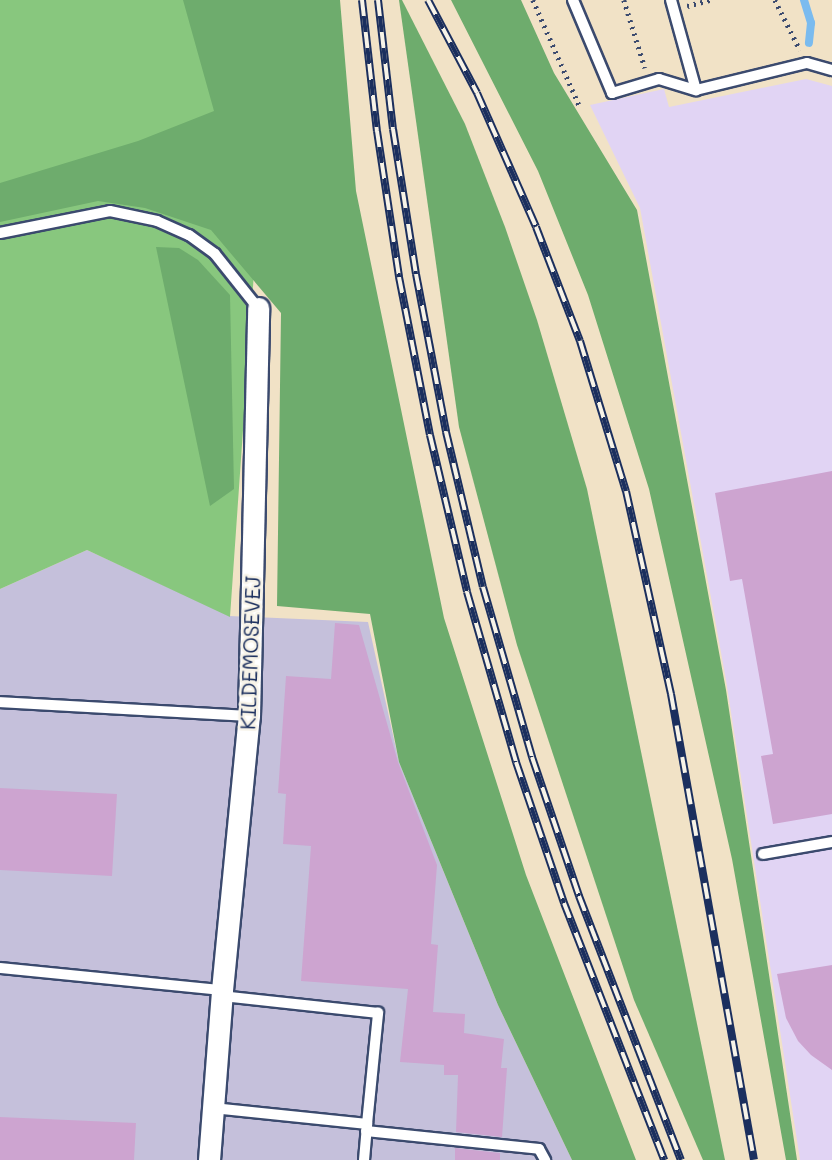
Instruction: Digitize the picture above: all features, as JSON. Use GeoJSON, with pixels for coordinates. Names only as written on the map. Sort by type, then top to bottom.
{"type":"FeatureCollection","features":[{"type":"Feature","properties":{"kind":"street","name":"KILDEMOSEVEJ"},"geometry":{"type":"LineString","coordinates":[[209,1160],[221,993],[250,716],[258,308]]}},
{"type":"Feature","properties":{"kind":"lane"},"geometry":{"type":"LineString","coordinates":[[573,0],[612,93],[659,79],[696,90],[807,63],[832,70]]}},
{"type":"Feature","properties":{"kind":"lane"},"geometry":{"type":"LineString","coordinates":[[671,0],[696,90]]}},
{"type":"Feature","properties":{"kind":"lane"},"geometry":{"type":"LineString","coordinates":[[0,233],[68,217],[110,211],[157,221],[189,235],[215,254],[258,308]]}},
{"type":"Feature","properties":{"kind":"lane"},"geometry":{"type":"LineString","coordinates":[[0,702],[250,716]]}},
{"type":"Feature","properties":{"kind":"lane"},"geometry":{"type":"LineString","coordinates":[[763,854],[832,842]]}},
{"type":"Feature","properties":{"kind":"lane"},"geometry":{"type":"LineString","coordinates":[[0,968],[378,1013],[364,1160]]}},
{"type":"Feature","properties":{"kind":"lane"},"geometry":{"type":"LineString","coordinates":[[213,1108],[539,1149],[545,1160]]}},
{"type":"Feature","properties":{"kind":"path"},"geometry":{"type":"LineString","coordinates":[[533,0],[579,105]]}},
{"type":"Feature","properties":{"kind":"path"},"geometry":{"type":"LineString","coordinates":[[624,0],[650,82]]}},
{"type":"Feature","properties":{"kind":"path"},"geometry":{"type":"LineString","coordinates":[[775,0],[807,63]]}},
{"type":"Feature","properties":{"kind":"shaded area"},"geometry":{"type":"Polygon","coordinates":[[[806,79],[832,86],[832,1160],[800,1160],[726,680],[640,208],[590,105],[664,89],[669,107],[806,79]]]}},
{"type":"Feature","properties":{"kind":"shaded area"},"geometry":{"type":"Polygon","coordinates":[[[87,550],[230,616],[368,622],[399,762],[498,1005],[572,1160],[0,1160],[0,589],[87,550]]]}},
{"type":"Feature","properties":{"kind":"green space"},"geometry":{"type":"Polygon","coordinates":[[[0,0],[189,0],[260,186],[230,617],[87,550],[0,589],[0,0]]]}},
{"type":"Feature","properties":{"kind":"green space"},"geometry":{"type":"Polygon","coordinates":[[[183,0],[340,0],[356,191],[444,618],[526,875],[636,1160],[572,1160],[498,1005],[399,762],[370,614],[277,606],[281,313],[211,230],[145,208],[98,201],[0,222],[0,183],[138,141],[214,111],[183,0]]]}},
{"type":"Feature","properties":{"kind":"green space"},"geometry":{"type":"Polygon","coordinates":[[[399,0],[402,0],[465,124],[505,227],[537,320],[587,489],[725,1160],[703,1160],[634,1000],[517,645],[459,427],[399,0]]]}},
{"type":"Feature","properties":{"kind":"green space"},"geometry":{"type":"Polygon","coordinates":[[[451,0],[521,0],[554,73],[637,210],[726,690],[797,1160],[786,1160],[732,859],[649,489],[588,295],[538,171],[451,0]]]}},
{"type":"Feature","properties":{"kind":"green space"},"geometry":{"type":"Polygon","coordinates":[[[156,247],[179,248],[198,260],[230,295],[234,489],[210,506],[156,247]]]}},
{"type":"Feature","properties":{"kind":"building"},"geometry":{"type":"Polygon","coordinates":[[[832,471],[832,814],[773,824],[761,756],[773,754],[742,579],[730,581],[715,493],[832,471]]]}},
{"type":"Feature","properties":{"kind":"building"},"geometry":{"type":"Polygon","coordinates":[[[335,623],[359,625],[398,762],[437,865],[431,944],[438,945],[433,1012],[465,1014],[464,1033],[504,1039],[501,1068],[507,1068],[502,1137],[456,1132],[458,1075],[444,1075],[444,1065],[400,1062],[408,989],[301,981],[311,846],[283,844],[286,794],[278,793],[286,676],[331,679],[335,623]]]}},
{"type":"Feature","properties":{"kind":"building"},"geometry":{"type":"Polygon","coordinates":[[[0,788],[117,794],[112,876],[0,870],[0,788]]]}},
{"type":"Feature","properties":{"kind":"building"},"geometry":{"type":"Polygon","coordinates":[[[832,965],[832,1070],[811,1055],[798,1041],[786,1018],[777,974],[832,965]]]}},
{"type":"Feature","properties":{"kind":"building"},"geometry":{"type":"Polygon","coordinates":[[[0,1117],[136,1123],[134,1160],[0,1160],[0,1117]]]}},
{"type":"Feature","properties":{"kind":"building"},"geometry":{"type":"Polygon","coordinates":[[[455,1148],[500,1153],[500,1160],[455,1160],[455,1148]]]}},
{"type":"Feature","properties":{"kind":"waterway"},"geometry":{"type":"LineString","coordinates":[[804,0],[811,23],[809,43]]}},
{"type":"Feature","properties":{"kind":"railway"},"geometry":{"type":"LineString","coordinates":[[362,0],[377,131],[399,277],[430,435],[467,592],[516,762],[564,903],[664,1160]]}},
{"type":"Feature","properties":{"kind":"railway"},"geometry":{"type":"LineString","coordinates":[[378,0],[393,129],[416,274],[446,432],[483,587],[532,757],[579,896],[681,1160]]}},
{"type":"Feature","properties":{"kind":"railway"},"geometry":{"type":"LineString","coordinates":[[428,0],[477,93],[536,227],[580,341],[626,491],[671,694],[754,1160]]}}]}
